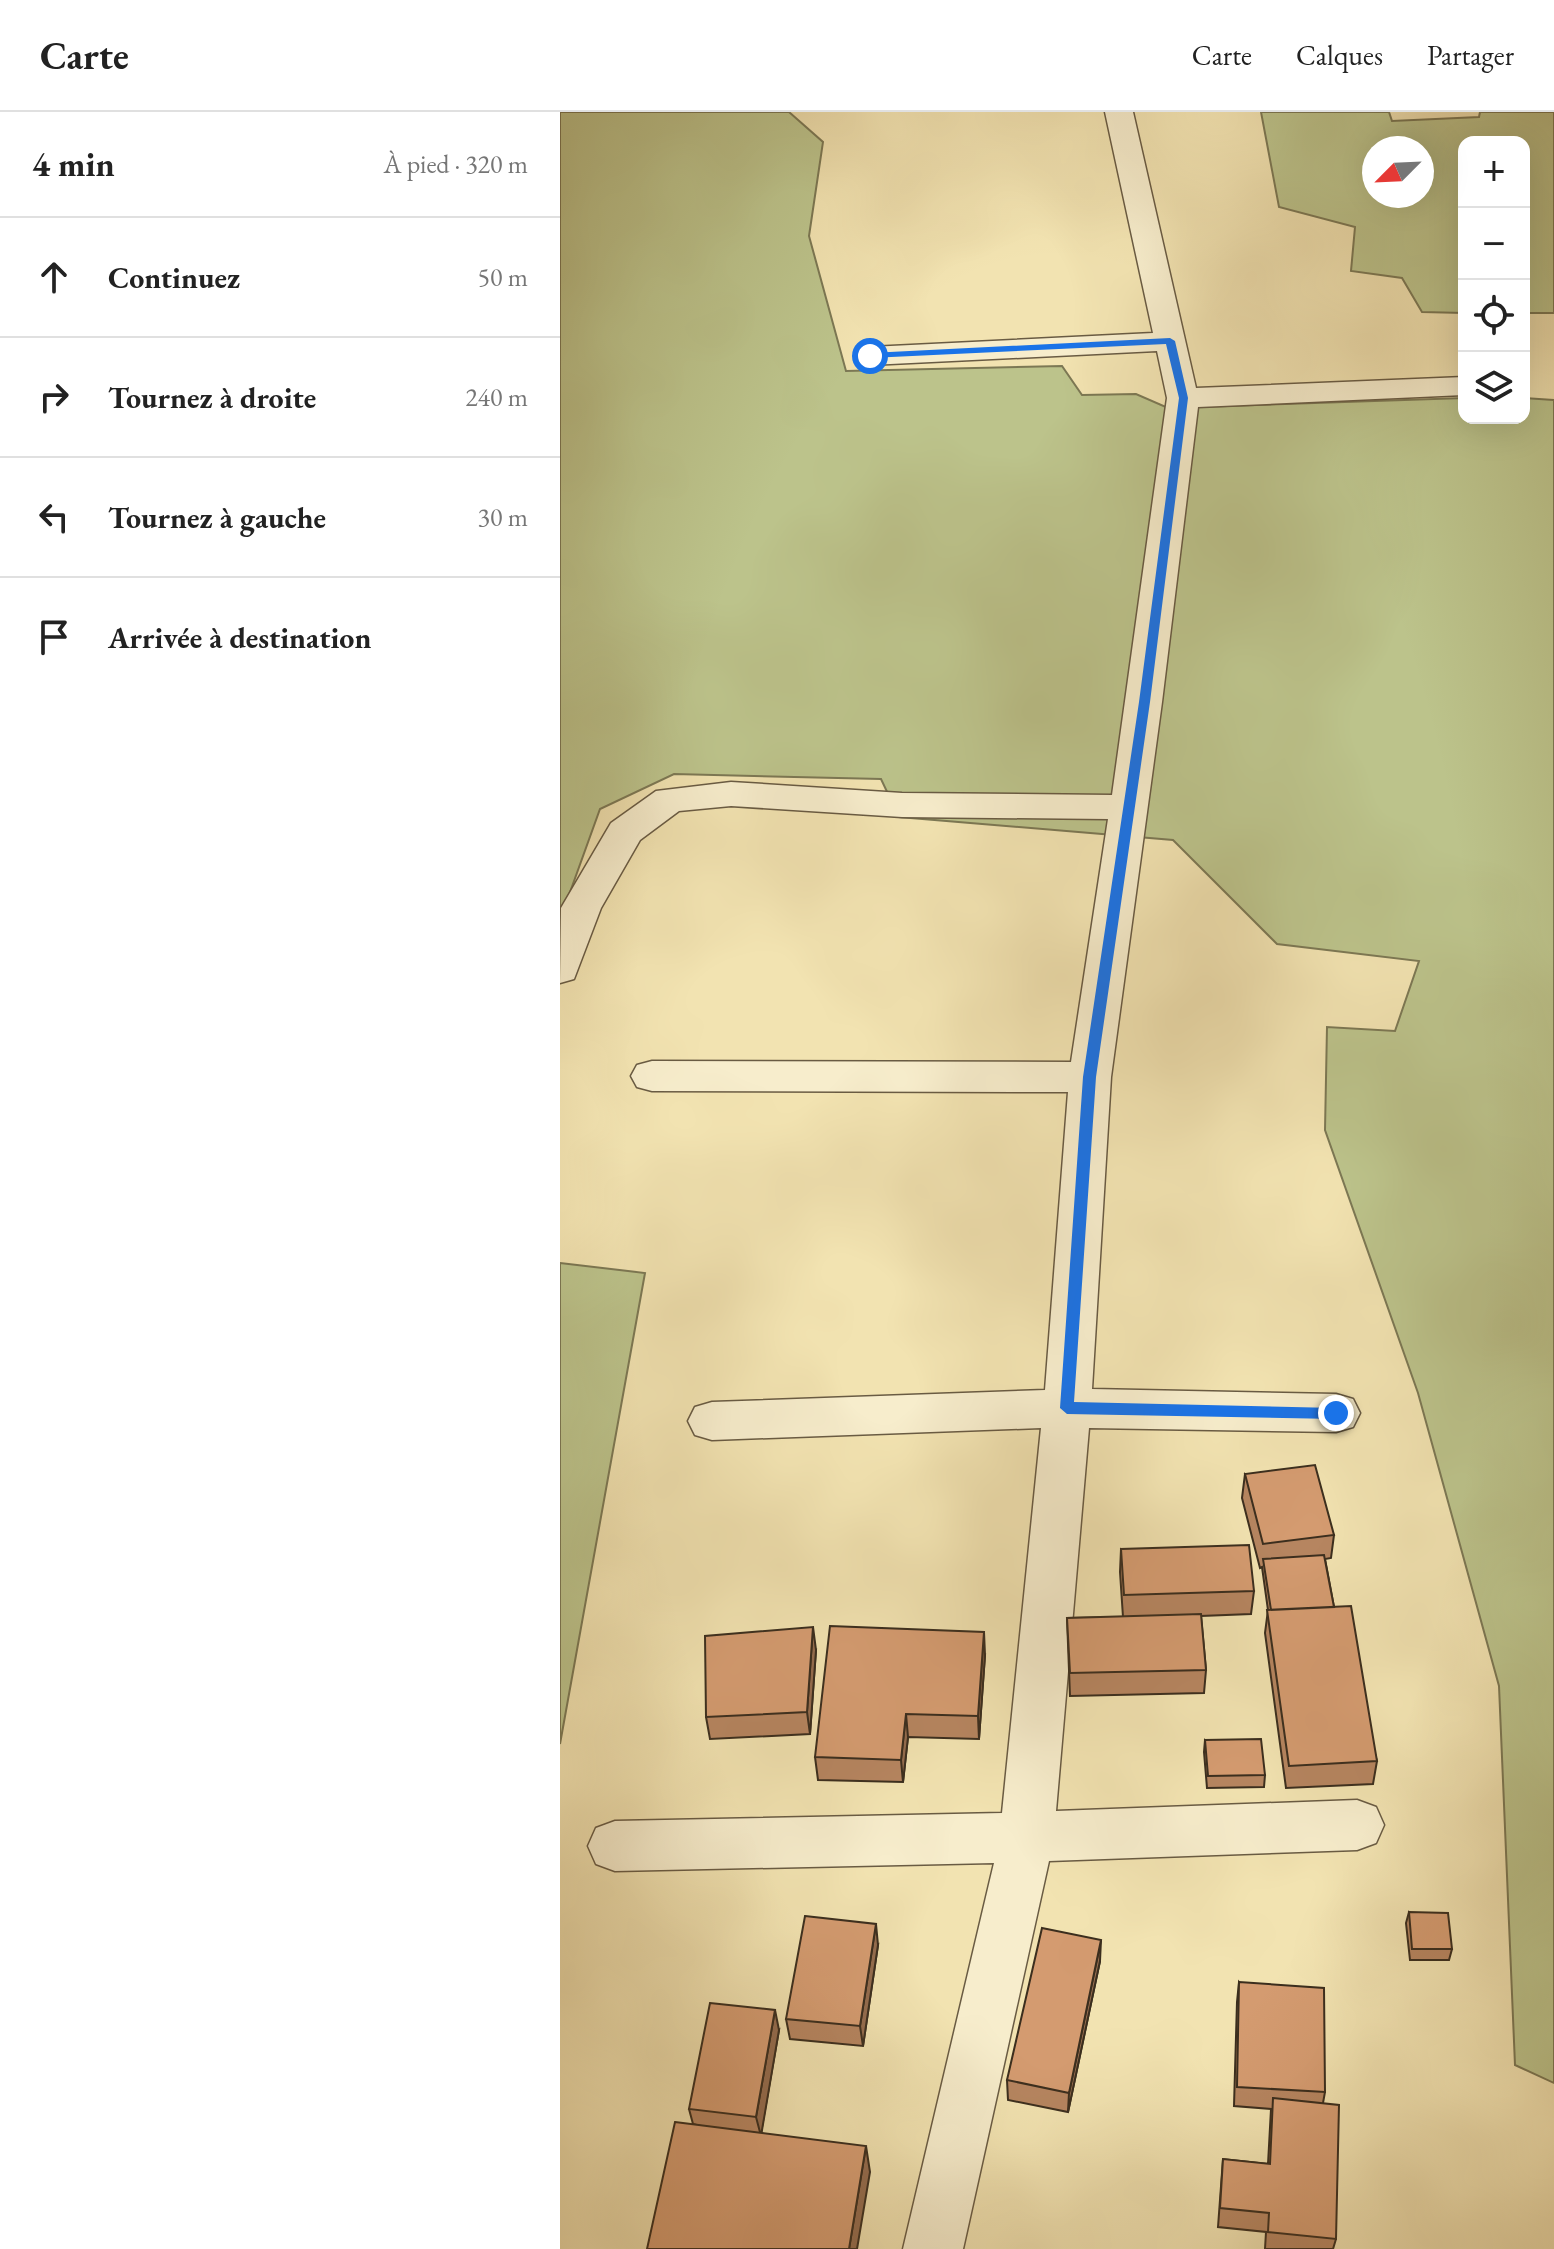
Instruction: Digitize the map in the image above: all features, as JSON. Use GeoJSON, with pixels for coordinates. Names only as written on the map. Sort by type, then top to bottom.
{"type":"FeatureCollection","features":[{"type":"Feature","properties":{"kind":"street"},"geometry":{"type":"LineString","coordinates":[[933,2249],[1027,1837],[1067,1408],[1090,1077],[1183,398],[1119,112]]}},
{"type":"Feature","properties":{"kind":"street"},"geometry":{"type":"LineString","coordinates":[[870,356],[1170,341]]}},
{"type":"Feature","properties":{"kind":"street"},"geometry":{"type":"LineString","coordinates":[[1183,398],[1458,386]]}},
{"type":"Feature","properties":{"kind":"street"},"geometry":{"type":"LineString","coordinates":[[560,969],[581,908],[625,832],[669,800],[731,794],[902,805],[1129,807]]}},
{"type":"Feature","properties":{"kind":"street"},"geometry":{"type":"LineString","coordinates":[[652,1076],[1090,1077]]}},
{"type":"Feature","properties":{"kind":"street"},"geometry":{"type":"LineString","coordinates":[[712,1421],[1067,1408],[1336,1413]]}},
{"type":"Feature","properties":{"kind":"street"},"geometry":{"type":"LineString","coordinates":[[615,1846],[1027,1837],[1357,1825]]}},
{"type":"Feature","properties":{"kind":"green space"},"geometry":{"type":"Polygon","coordinates":[[[560,112],[789,112],[823,142],[809,236],[846,371],[1062,366],[1082,395],[1136,394],[1168,408],[1458,398],[1458,424],[1530,424],[1530,398],[1554,400],[1554,2083],[1515,2065],[1499,1686],[1418,1393],[1325,1130],[1327,1027],[1395,1031],[1419,961],[1277,944],[1173,840],[899,817],[881,779],[674,774],[600,809],[560,920],[560,112]]]}},
{"type":"Feature","properties":{"kind":"green space"},"geometry":{"type":"Polygon","coordinates":[[[1261,112],[1389,112],[1392,121],[1479,117],[1480,112],[1554,112],[1554,313],[1530,313],[1530,136],[1458,136],[1458,313],[1422,312],[1402,278],[1351,271],[1355,227],[1279,207],[1261,112]]]}},
{"type":"Feature","properties":{"kind":"green space"},"geometry":{"type":"Polygon","coordinates":[[[560,1263],[645,1273],[560,1744],[560,1263]]]}},
{"type":"Feature","properties":{"kind":"building"},"geometry":{"type":"Polygon","coordinates":[[[1315,1465],[1334,1535],[1263,1544],[1245,1474],[1315,1465]]]}},
{"type":"Feature","properties":{"kind":"building"},"geometry":{"type":"Polygon","coordinates":[[[1249,1545],[1254,1591],[1124,1595],[1121,1549],[1249,1545]]]}},
{"type":"Feature","properties":{"kind":"building"},"geometry":{"type":"Polygon","coordinates":[[[1324,1555],[1334,1607],[1271,1610],[1263,1559],[1324,1555]]]}},
{"type":"Feature","properties":{"kind":"building"},"geometry":{"type":"Polygon","coordinates":[[[1351,1606],[1377,1761],[1289,1766],[1267,1610],[1351,1606]]]}},
{"type":"Feature","properties":{"kind":"building"},"geometry":{"type":"Polygon","coordinates":[[[1201,1614],[1206,1670],[1070,1673],[1067,1618],[1201,1614]]]}},
{"type":"Feature","properties":{"kind":"building"},"geometry":{"type":"Polygon","coordinates":[[[830,1626],[984,1632],[978,1716],[906,1714],[901,1760],[815,1757],[830,1626]]]}},
{"type":"Feature","properties":{"kind":"building"},"geometry":{"type":"Polygon","coordinates":[[[813,1627],[807,1712],[706,1717],[705,1636],[813,1627]]]}},
{"type":"Feature","properties":{"kind":"building"},"geometry":{"type":"Polygon","coordinates":[[[1261,1739],[1265,1775],[1208,1776],[1205,1740],[1261,1739]]]}},
{"type":"Feature","properties":{"kind":"building"},"geometry":{"type":"Polygon","coordinates":[[[1409,1912],[1448,1913],[1452,1949],[1412,1949],[1409,1912]]]}},
{"type":"Feature","properties":{"kind":"building"},"geometry":{"type":"Polygon","coordinates":[[[805,1916],[876,1924],[860,2026],[786,2019],[805,1916]]]}},
{"type":"Feature","properties":{"kind":"building"},"geometry":{"type":"Polygon","coordinates":[[[1042,1928],[1101,1940],[1069,2093],[1007,2080],[1042,1928]]]}},
{"type":"Feature","properties":{"kind":"building"},"geometry":{"type":"Polygon","coordinates":[[[1239,1982],[1324,1988],[1325,2092],[1237,2087],[1239,1982]]]}},
{"type":"Feature","properties":{"kind":"building"},"geometry":{"type":"Polygon","coordinates":[[[710,2003],[775,2010],[756,2117],[689,2109],[710,2003]]]}},
{"type":"Feature","properties":{"kind":"building"},"geometry":{"type":"Polygon","coordinates":[[[1273,2098],[1339,2105],[1336,2239],[1268,2232],[1269,2213],[1220,2208],[1223,2159],[1270,2164],[1273,2098]]]}},
{"type":"Feature","properties":{"kind":"building"},"geometry":{"type":"Polygon","coordinates":[[[675,2122],[866,2146],[849,2249],[647,2249],[675,2122]]]}},
{"type":"Feature","properties":{"kind":"route"},"geometry":{"type":"LineString","coordinates":[[870,356],[1170,341],[1183,398],[1144,702],[1090,1077],[1067,1408],[1336,1413]]}}]}
